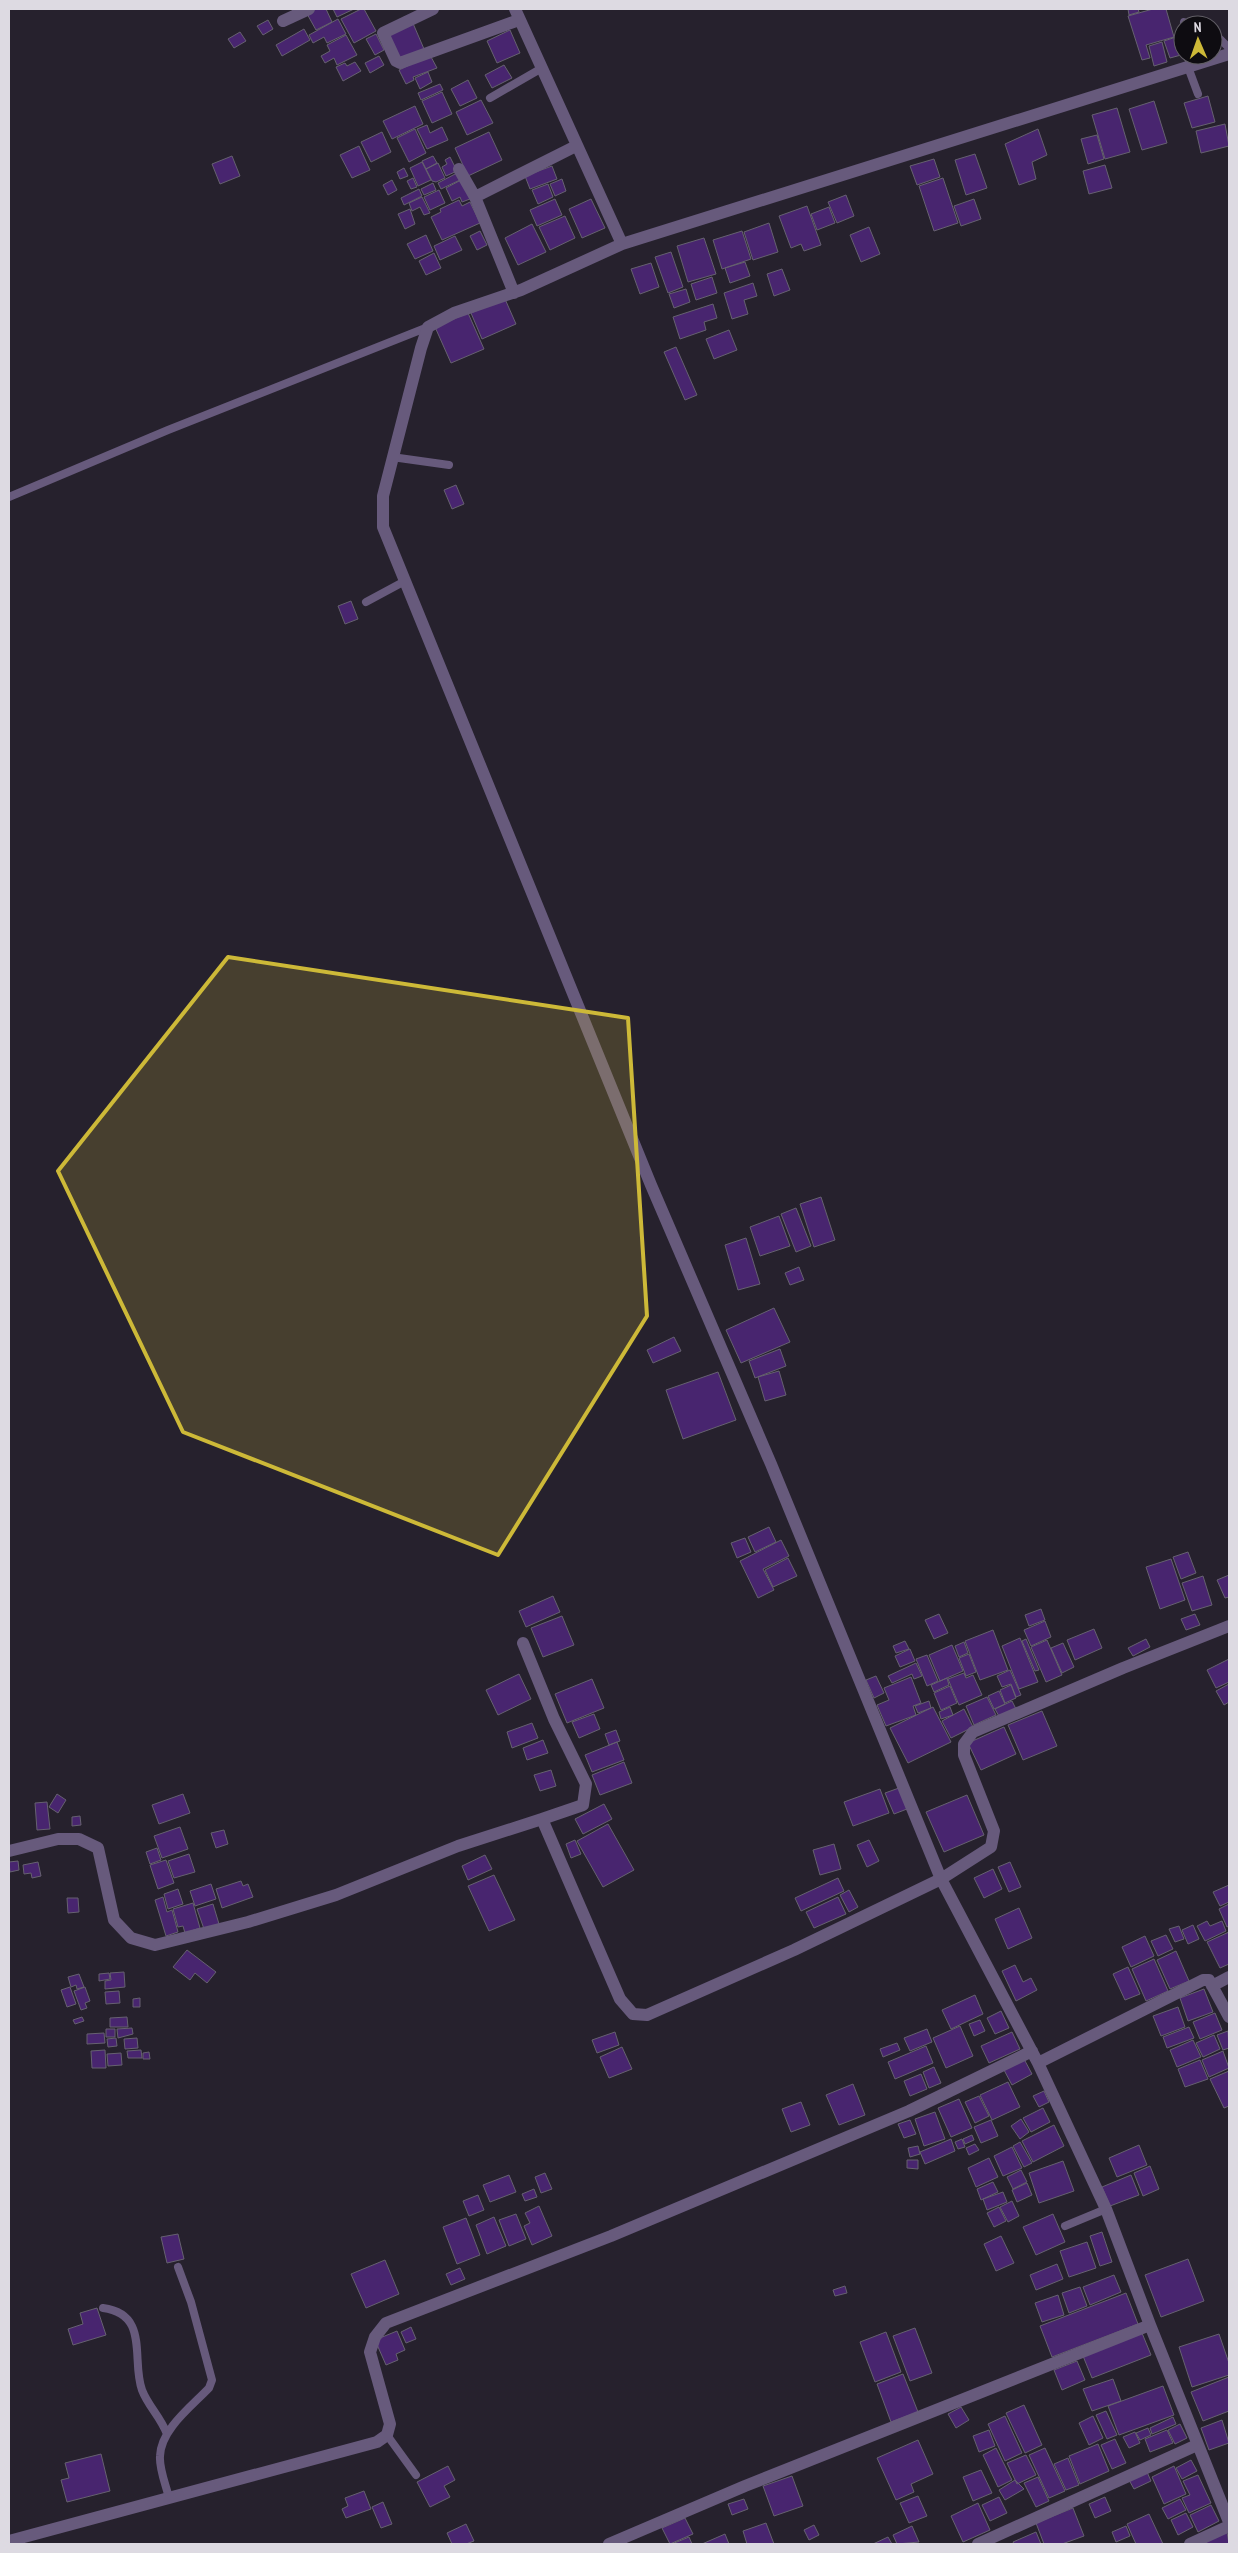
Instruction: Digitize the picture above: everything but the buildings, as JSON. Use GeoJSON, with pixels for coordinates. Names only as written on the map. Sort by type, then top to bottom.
{"type":"FeatureCollection","features":[{"type":"Feature","properties":{"kind":"street"},"geometry":{"type":"LineString","coordinates":[[283,21],[309,9]]}},
{"type":"Feature","properties":{"kind":"street"},"geometry":{"type":"LineString","coordinates":[[433,9],[383,33],[396,61],[400,63],[517,14],[622,244]]}},
{"type":"Feature","properties":{"kind":"street"},"geometry":{"type":"LineString","coordinates":[[1190,2544],[1229,2524],[1106,2209],[1032,2051],[940,1879],[771,1464],[647,1175],[382,527],[383,496],[428,327],[454,313],[514,293],[622,244],[1229,54]]}},
{"type":"Feature","properties":{"kind":"street"},"geometry":{"type":"LineString","coordinates":[[475,197],[576,146]]}},
{"type":"Feature","properties":{"kind":"street"},"geometry":{"type":"LineString","coordinates":[[459,169],[475,197],[514,293]]}},
{"type":"Feature","properties":{"kind":"street"},"geometry":{"type":"LineString","coordinates":[[542,1819],[620,1999],[633,2014],[647,2015],[794,1950],[940,1879],[991,1847],[994,1831],[964,1754],[964,1744],[973,1732],[1123,1668],[1229,1626]]}},
{"type":"Feature","properties":{"kind":"street"},"geometry":{"type":"LineString","coordinates":[[9,1852],[58,1839],[80,1839],[98,1848],[114,1920],[131,1938],[156,1945],[248,1922],[336,1895],[458,1846],[583,1805],[586,1784],[554,1718],[523,1643]]}},
{"type":"Feature","properties":{"kind":"street"},"geometry":{"type":"LineString","coordinates":[[1212,1986],[1229,1977]]}},
{"type":"Feature","properties":{"kind":"street"},"geometry":{"type":"LineString","coordinates":[[1038,2063],[1203,1980],[1209,1980],[1229,2017]]}},
{"type":"Feature","properties":{"kind":"street"},"geometry":{"type":"LineString","coordinates":[[9,2541],[377,2442],[387,2435],[390,2424],[370,2352],[375,2336],[386,2323],[611,2236],[910,2111],[1032,2051]]}},
{"type":"Feature","properties":{"kind":"street"},"geometry":{"type":"LineString","coordinates":[[609,2544],[745,2486],[1150,2325]]}},
{"type":"Feature","properties":{"kind":"street"},"geometry":{"type":"LineString","coordinates":[[978,2544],[1197,2445]]}},
{"type":"Feature","properties":{"kind":"lane"},"geometry":{"type":"LineString","coordinates":[[1188,67],[1198,94]]}},
{"type":"Feature","properties":{"kind":"lane"},"geometry":{"type":"LineString","coordinates":[[490,98],[542,68]]}},
{"type":"Feature","properties":{"kind":"lane"},"geometry":{"type":"LineString","coordinates":[[9,496],[178,426],[428,327]]}},
{"type":"Feature","properties":{"kind":"lane"},"geometry":{"type":"LineString","coordinates":[[392,457],[449,465]]}},
{"type":"Feature","properties":{"kind":"lane"},"geometry":{"type":"LineString","coordinates":[[366,602],[404,581]]}},
{"type":"Feature","properties":{"kind":"lane"},"geometry":{"type":"LineString","coordinates":[[1065,2226],[1106,2209]]}},
{"type":"Feature","properties":{"kind":"lane"},"geometry":{"type":"LineString","coordinates":[[169,2498],[160,2457],[167,2434],[209,2388],[212,2380],[191,2302],[178,2267]]}},
{"type":"Feature","properties":{"kind":"lane"},"geometry":{"type":"LineString","coordinates":[[104,2308],[117,2310],[131,2324],[137,2340],[141,2387],[146,2400],[161,2417],[167,2434]]}},
{"type":"Feature","properties":{"kind":"lane"},"geometry":{"type":"LineString","coordinates":[[387,2435],[416,2475]]}},
{"type":"Feature","properties":{"kind":"highlighted area"},"geometry":{"type":"Polygon","coordinates":[[[228,957],[628,1018],[647,1316],[498,1555],[183,1432],[58,1171],[228,957]]]}}]}
